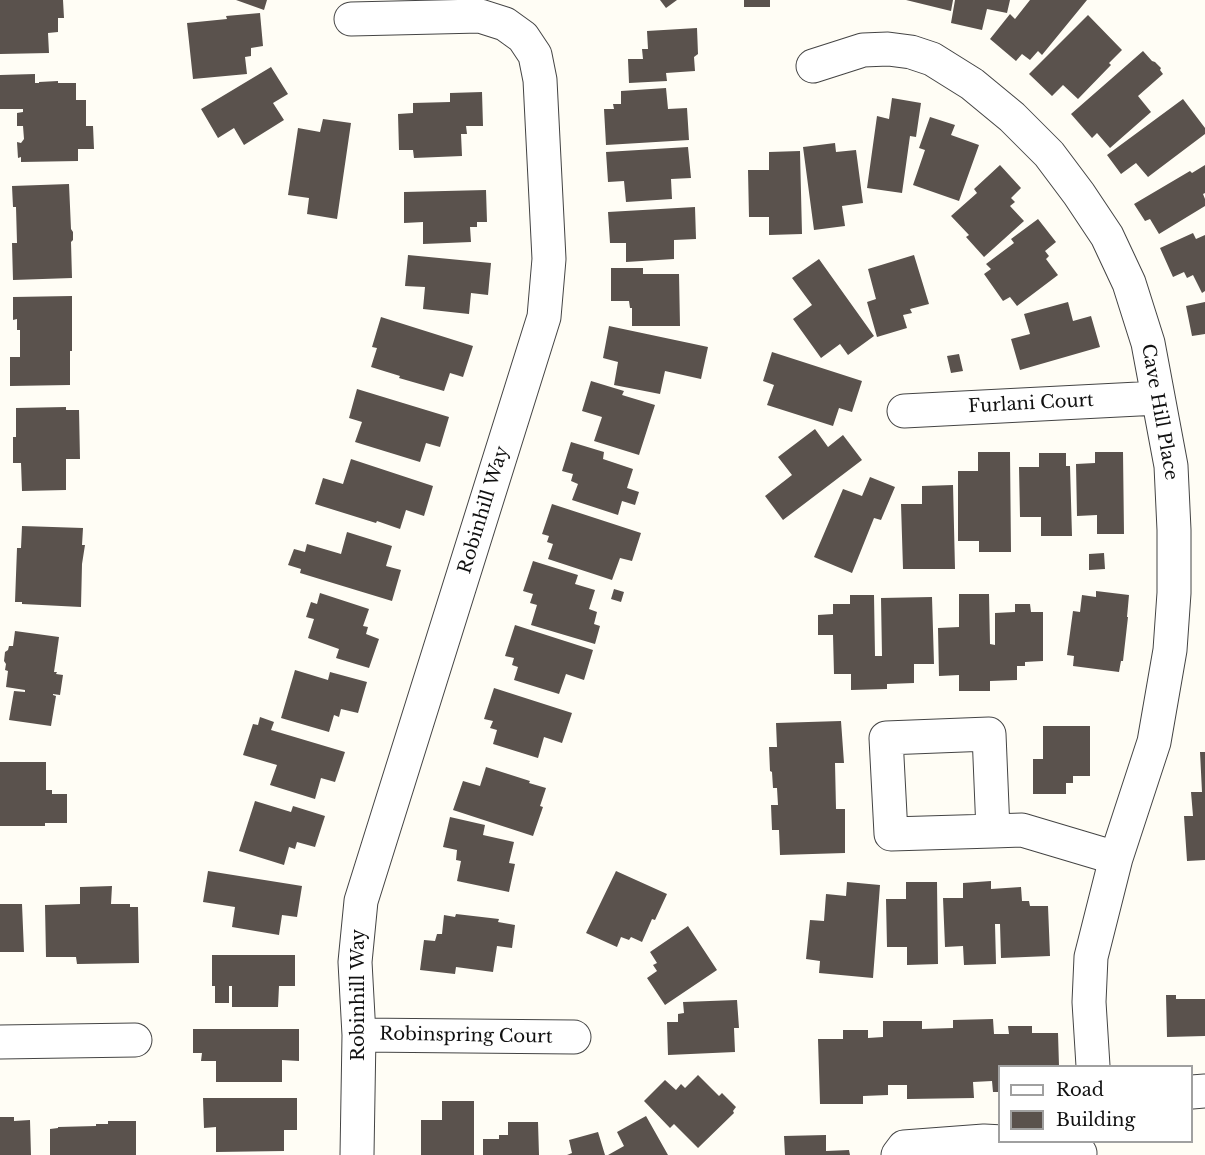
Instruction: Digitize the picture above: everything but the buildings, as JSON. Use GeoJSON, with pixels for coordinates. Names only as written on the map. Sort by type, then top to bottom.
{"type":"FeatureCollection","features":[{"type":"Feature","properties":{"kind":"street","name":"Robinhill Way"},"geometry":{"type":"LineString","coordinates":[[351,19],[480,15],[505,24],[523,37],[534,55],[540,80],[549,259],[544,317],[361,901],[355,962],[359,1035],[357,1155]]}},
{"type":"Feature","properties":{"kind":"street","name":"Cave Hill Place"},"geometry":{"type":"LineString","coordinates":[[813,66],[863,50],[888,49],[911,52],[932,58],[1012,117],[1049,154],[1107,236],[1129,283],[1148,343],[1171,466],[1174,593],[1170,650],[1154,742],[1116,858],[1091,957],[1089,1002],[1093,1065]]}},
{"type":"Feature","properties":{"kind":"street","name":"Furlani Court"},"geometry":{"type":"LineString","coordinates":[[904,411],[1158,398]]}},
{"type":"Feature","properties":{"kind":"street"},"geometry":{"type":"LineString","coordinates":[[993,831],[1022,830],[1116,858]]}},
{"type":"Feature","properties":{"kind":"street","name":"Robinspring Court"},"geometry":{"type":"LineString","coordinates":[[359,1035],[574,1037]]}},
{"type":"Feature","properties":{"kind":"street"},"geometry":{"type":"LineString","coordinates":[[0,1042],[135,1040]]}},
{"type":"Feature","properties":{"kind":"street"},"geometry":{"type":"LineString","coordinates":[[898,1155],[904,1147],[981,1148],[1041,1144],[1081,1150]]}}]}
